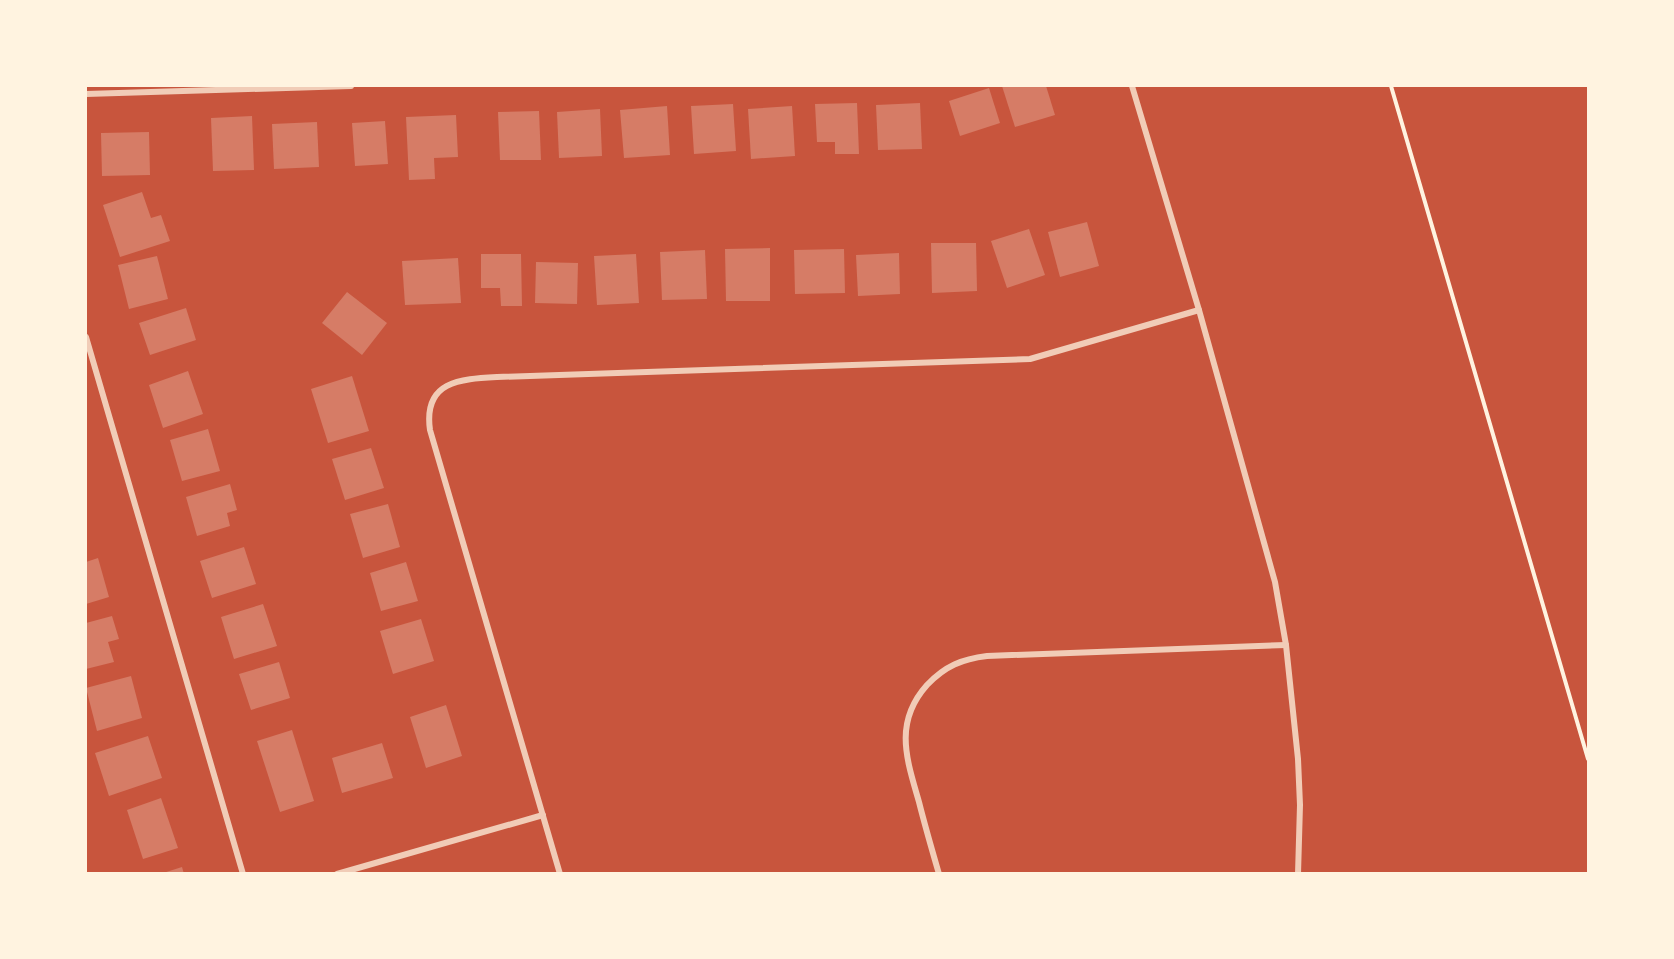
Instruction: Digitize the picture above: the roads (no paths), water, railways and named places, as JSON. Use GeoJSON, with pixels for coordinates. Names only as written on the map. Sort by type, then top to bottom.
{"type":"FeatureCollection","features":[{"type":"Feature","properties":{"kind":"street"},"geometry":{"type":"LineString","coordinates":[[86,94],[351,86]]}},
{"type":"Feature","properties":{"kind":"street"},"geometry":{"type":"LineString","coordinates":[[1132,86],[1199,310],[1271,566],[1286,645],[1299,774],[1298,873]]}},
{"type":"Feature","properties":{"kind":"street"},"geometry":{"type":"LineString","coordinates":[[560,873],[430,430],[431,407],[436,396],[445,386],[460,380],[497,377],[1030,359],[1199,310]]}},
{"type":"Feature","properties":{"kind":"street"},"geometry":{"type":"LineString","coordinates":[[86,337],[243,873]]}},
{"type":"Feature","properties":{"kind":"street"},"geometry":{"type":"LineString","coordinates":[[939,873],[906,758],[905,735],[906,724],[914,702],[931,681],[948,667],[962,660],[987,656],[1286,645]]}},
{"type":"Feature","properties":{"kind":"street"},"geometry":{"type":"LineString","coordinates":[[337,873],[543,815]]}}]}
